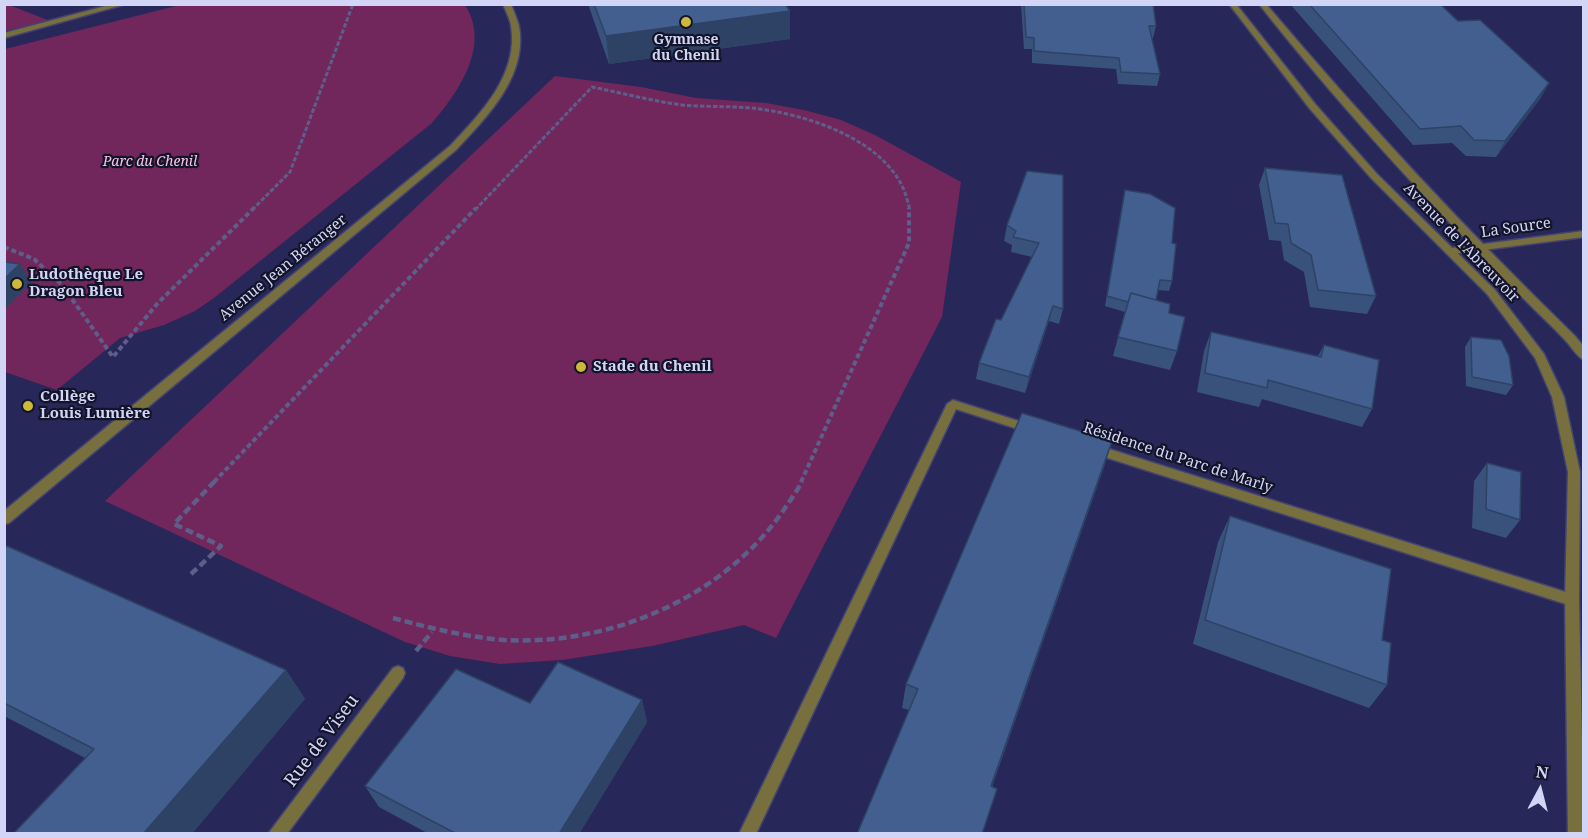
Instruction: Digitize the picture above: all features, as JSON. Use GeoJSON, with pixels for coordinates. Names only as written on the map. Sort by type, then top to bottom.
{"type":"FeatureCollection","features":[{"type":"Feature","properties":{"kind":"street"},"geometry":{"type":"LineString","coordinates":[[4,36],[123,4]]}},
{"type":"Feature","properties":{"kind":"street","name":"Avenue Jean Béranger"},"geometry":{"type":"LineString","coordinates":[[4,519],[453,148],[489,109],[506,82],[516,53],[517,34],[507,4]]}},
{"type":"Feature","properties":{"kind":"street","name":"Avenue de l'Abreuvoir"},"geometry":{"type":"LineString","coordinates":[[1232,4],[1313,107],[1374,176],[1491,292],[1519,326],[1540,357],[1558,397],[1574,472],[1572,600],[1576,834]]}},
{"type":"Feature","properties":{"kind":"street","name":"Avenue de l'Abreuvoir"},"geometry":{"type":"LineString","coordinates":[[1262,4],[1355,115],[1407,172],[1571,339],[1584,356]]}},
{"type":"Feature","properties":{"kind":"street","name":"La Source"},"geometry":{"type":"LineString","coordinates":[[1452,251],[1584,234]]}},
{"type":"Feature","properties":{"kind":"street"},"geometry":{"type":"LineString","coordinates":[[747,834],[952,404],[1043,433]]}},
{"type":"Feature","properties":{"kind":"street","name":"Résidence du Parc de Marly"},"geometry":{"type":"LineString","coordinates":[[1077,444],[1572,600]]}},
{"type":"Feature","properties":{"kind":"street","name":"Rue de Viseu"},"geometry":{"type":"LineString","coordinates":[[276,834],[398,672]]}},
{"type":"Feature","properties":{"kind":"path"},"geometry":{"type":"LineString","coordinates":[[4,247],[34,259],[62,285],[114,357],[158,304],[290,172],[354,4]]}},
{"type":"Feature","properties":{"kind":"path"},"geometry":{"type":"LineString","coordinates":[[191,574],[220,546],[174,524],[592,87],[696,106],[744,107],[790,114],[844,133],[867,147],[886,163],[900,181],[909,200],[912,221],[909,243],[800,485],[780,518],[752,551],[716,580],[672,605],[622,624],[569,637],[516,641],[463,638],[432,632],[393,618]]}},
{"type":"Feature","properties":{"kind":"green space"},"geometry":{"type":"Polygon","coordinates":[[[4,5],[9,5],[50,21],[5,31],[4,5]]]}},
{"type":"Feature","properties":{"kind":"green space","name":"Parc du Chenil"},"geometry":{"type":"Polygon","coordinates":[[[180,5],[465,5],[472,20],[475,36],[473,52],[461,83],[432,123],[195,311],[164,325],[120,338],[57,390],[5,372],[5,49],[180,5]]]}},
{"type":"Feature","properties":{"kind":"green space","name":"Stade du Chenil"},"geometry":{"type":"Polygon","coordinates":[[[555,76],[641,87],[696,98],[766,103],[804,110],[841,120],[875,135],[961,182],[942,317],[776,638],[744,625],[652,646],[562,660],[500,664],[450,656],[405,642],[105,501],[555,76]]]}},
{"type":"Feature","properties":{"kind":"building"},"geometry":{"type":"Polygon","coordinates":[[[594,4],[785,4],[790,11],[606,36],[594,4]]]}},
{"type":"Feature","properties":{"kind":"building"},"geometry":{"type":"Polygon","coordinates":[[[1024,4],[1153,4],[1156,26],[1149,26],[1160,74],[1121,72],[1119,58],[1034,51],[1034,38],[1026,37],[1024,4]]]}},
{"type":"Feature","properties":{"kind":"building"},"geometry":{"type":"Polygon","coordinates":[[[1309,4],[1440,4],[1458,21],[1480,20],[1549,83],[1505,141],[1474,140],[1461,126],[1420,129],[1309,4]]]}},
{"type":"Feature","properties":{"kind":"building"},"geometry":{"type":"Polygon","coordinates":[[[1265,168],[1342,175],[1376,296],[1318,290],[1311,255],[1291,243],[1288,224],[1275,223],[1265,168]]]}},
{"type":"Feature","properties":{"kind":"building"},"geometry":{"type":"Polygon","coordinates":[[[1027,171],[1063,175],[1063,309],[1053,306],[1029,377],[979,363],[996,319],[1001,320],[1039,243],[1013,237],[1016,231],[1007,225],[1027,171]]]}},
{"type":"Feature","properties":{"kind":"building"},"geometry":{"type":"Polygon","coordinates":[[[1125,190],[1150,194],[1175,208],[1172,243],[1176,244],[1172,281],[1160,280],[1156,300],[1131,293],[1128,302],[1107,296],[1125,190]]]}},
{"type":"Feature","properties":{"kind":"building"},"geometry":{"type":"Polygon","coordinates":[[[4,262],[20,264],[4,279],[4,262]]]}},
{"type":"Feature","properties":{"kind":"building"},"geometry":{"type":"Polygon","coordinates":[[[1131,293],[1170,304],[1169,313],[1185,317],[1177,351],[1118,337],[1131,293]]]}},
{"type":"Feature","properties":{"kind":"building"},"geometry":{"type":"Polygon","coordinates":[[[1211,332],[1321,357],[1324,345],[1379,360],[1372,409],[1268,380],[1267,388],[1205,373],[1211,332]]]}},
{"type":"Feature","properties":{"kind":"building"},"geometry":{"type":"Polygon","coordinates":[[[1471,337],[1501,340],[1509,356],[1513,385],[1472,377],[1471,337]]]}},
{"type":"Feature","properties":{"kind":"building"},"geometry":{"type":"Polygon","coordinates":[[[1022,413],[1112,441],[991,786],[997,789],[982,834],[857,834],[918,689],[906,684],[1022,413]]]}},
{"type":"Feature","properties":{"kind":"building"},"geometry":{"type":"Polygon","coordinates":[[[1487,463],[1521,472],[1520,520],[1486,509],[1487,463]]]}},
{"type":"Feature","properties":{"kind":"building"},"geometry":{"type":"Polygon","coordinates":[[[1230,516],[1391,569],[1382,640],[1391,643],[1387,685],[1205,620],[1230,516]]]}},
{"type":"Feature","properties":{"kind":"building"},"geometry":{"type":"Polygon","coordinates":[[[7,546],[286,670],[143,834],[13,834],[94,749],[4,703],[4,548],[7,546]]]}},
{"type":"Feature","properties":{"kind":"building"},"geometry":{"type":"Polygon","coordinates":[[[558,662],[642,700],[559,834],[457,834],[365,786],[456,669],[530,703],[558,662]]]}},
{"type":"Feature","properties":{"kind":"place","name":"Gymnase du Chenil"},"geometry":{"type":"Point","coordinates":[686,22]}},
{"type":"Feature","properties":{"kind":"place","name":"Ludothèque Le Dragon Bleu"},"geometry":{"type":"Point","coordinates":[17,284]}},
{"type":"Feature","properties":{"kind":"place","name":"Stade du Chenil"},"geometry":{"type":"Point","coordinates":[581,367]}},
{"type":"Feature","properties":{"kind":"place","name":"Collège Louis Lumière"},"geometry":{"type":"Point","coordinates":[28,406]}}]}
